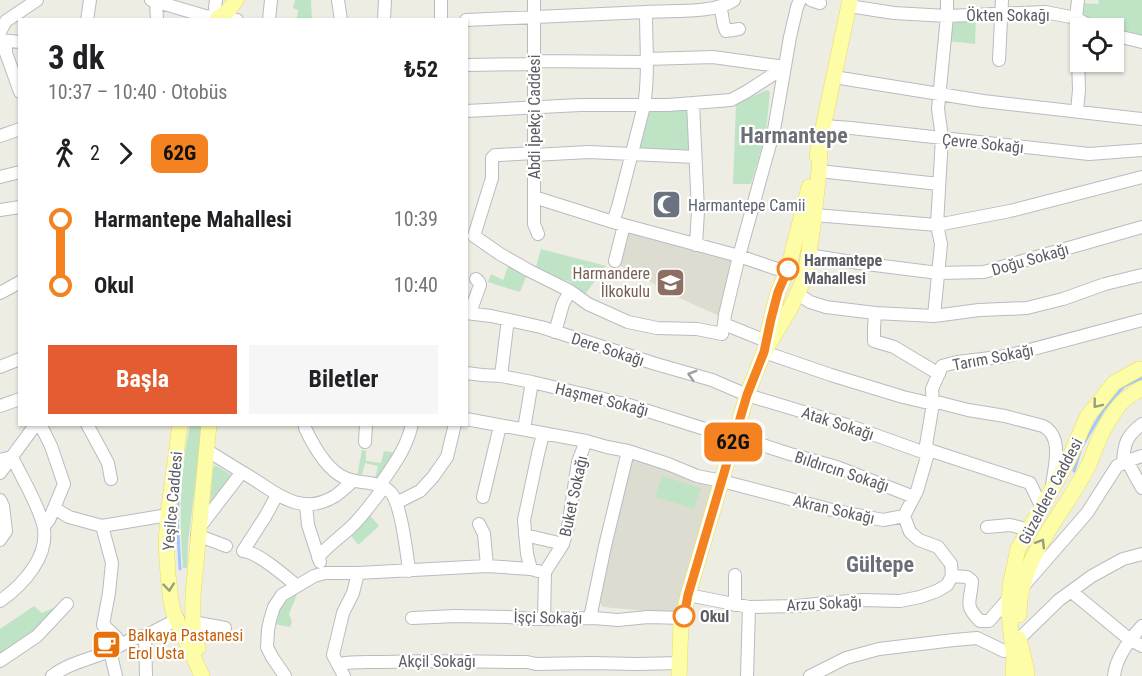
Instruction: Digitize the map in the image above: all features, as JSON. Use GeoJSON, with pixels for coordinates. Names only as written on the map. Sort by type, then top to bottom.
{"type":"FeatureCollection","features":[{"type":"Feature","properties":{"kind":"main road"},"geometry":{"type":"LineString","coordinates":[[219,18],[236,0]]}},
{"type":"Feature","properties":{"kind":"main road"},"geometry":{"type":"LineString","coordinates":[[680,669],[681,626],[688,595],[747,395],[765,346],[778,292],[787,270],[820,147],[849,3]]}},
{"type":"Feature","properties":{"kind":"main road"},"geometry":{"type":"LineString","coordinates":[[765,346],[796,297],[805,277],[814,216],[820,147]]}},
{"type":"Feature","properties":{"kind":"main road"},"geometry":{"type":"LineString","coordinates":[[787,270],[793,266],[800,266],[805,277]]}},
{"type":"Feature","properties":{"kind":"main road"},"geometry":{"type":"LineString","coordinates":[[778,292],[783,301],[789,302],[796,297]]}},
{"type":"Feature","properties":{"kind":"main road","name":"Güzeldere Caddesi"},"geometry":{"type":"LineString","coordinates":[[1013,676],[1014,658],[1009,598],[1018,549],[1068,461],[1087,417],[1114,383],[1142,369]]}},
{"type":"Feature","properties":{"kind":"main road","name":"Güzeldere Caddesi"},"geometry":{"type":"LineString","coordinates":[[1019,676],[1019,599],[1033,557],[1078,484],[1097,443],[1118,406],[1142,388]]}},
{"type":"Feature","properties":{"kind":"main road","name":"Yeşilce Caddesi"},"geometry":{"type":"LineString","coordinates":[[180,426],[166,542],[171,602],[185,621]]}},
{"type":"Feature","properties":{"kind":"main road","name":"Yeşilce Caddesi"},"geometry":{"type":"LineString","coordinates":[[185,621],[193,595],[209,426]]}},
{"type":"Feature","properties":{"kind":"main road"},"geometry":{"type":"LineString","coordinates":[[1004,676],[1005,635],[1009,614]]}},
{"type":"Feature","properties":{"kind":"main road"},"geometry":{"type":"LineString","coordinates":[[185,621],[202,676]]}},
{"type":"Feature","properties":{"kind":"main road"},"geometry":{"type":"LineString","coordinates":[[185,621],[210,676]]}},
{"type":"Feature","properties":{"kind":"main road"},"geometry":{"type":"LineString","coordinates":[[1019,639],[1026,676]]}},
{"type":"Feature","properties":{"kind":"street"},"geometry":{"type":"LineString","coordinates":[[2,30],[37,0]]}},
{"type":"Feature","properties":{"kind":"street"},"geometry":{"type":"LineString","coordinates":[[87,18],[90,0]]}},
{"type":"Feature","properties":{"kind":"street"},"geometry":{"type":"LineString","coordinates":[[216,0],[214,8],[218,18]]}},
{"type":"Feature","properties":{"kind":"street"},"geometry":{"type":"LineString","coordinates":[[269,18],[271,0]]}},
{"type":"Feature","properties":{"kind":"street"},"geometry":{"type":"LineString","coordinates":[[338,0],[341,18]]}},
{"type":"Feature","properties":{"kind":"street"},"geometry":{"type":"LineString","coordinates":[[384,18],[385,0]]}},
{"type":"Feature","properties":{"kind":"street"},"geometry":{"type":"LineString","coordinates":[[441,0],[441,18]]}},
{"type":"Feature","properties":{"kind":"street","name":"Abdi İpekçi Caddesi"},"geometry":{"type":"LineString","coordinates":[[534,0],[534,224],[538,234]]}},
{"type":"Feature","properties":{"kind":"street"},"geometry":{"type":"LineString","coordinates":[[696,157],[589,152],[495,155],[492,158],[492,178],[474,236],[500,254],[570,291],[588,304],[628,322],[657,328],[697,329],[722,334],[739,256],[774,130],[800,0]]}},
{"type":"Feature","properties":{"kind":"street"},"geometry":{"type":"LineString","coordinates":[[934,316],[941,244],[937,225],[942,138],[938,109],[947,0]]}},
{"type":"Feature","properties":{"kind":"street"},"geometry":{"type":"LineString","coordinates":[[999,60],[1002,0]]}},
{"type":"Feature","properties":{"kind":"street"},"geometry":{"type":"LineString","coordinates":[[1076,18],[1078,0]]}},
{"type":"Feature","properties":{"kind":"street"},"geometry":{"type":"LineString","coordinates":[[157,18],[153,1],[190,5],[205,16],[214,18]]}},
{"type":"Feature","properties":{"kind":"street"},"geometry":{"type":"LineString","coordinates":[[468,20],[711,8],[726,3]]}},
{"type":"Feature","properties":{"kind":"street"},"geometry":{"type":"LineString","coordinates":[[726,3],[723,26],[726,31],[739,29]]}},
{"type":"Feature","properties":{"kind":"street","name":"Ökten Sokağı"},"geometry":{"type":"LineString","coordinates":[[849,3],[894,13],[947,16],[1045,12],[1076,18]]}},
{"type":"Feature","properties":{"kind":"street"},"geometry":{"type":"LineString","coordinates":[[615,261],[618,223],[646,94],[646,12]]}},
{"type":"Feature","properties":{"kind":"street"},"geometry":{"type":"LineString","coordinates":[[2,30],[18,41]]}},
{"type":"Feature","properties":{"kind":"street"},"geometry":{"type":"LineString","coordinates":[[2,30],[6,53],[18,86]]}},
{"type":"Feature","properties":{"kind":"street"},"geometry":{"type":"LineString","coordinates":[[1124,38],[1142,42]]}},
{"type":"Feature","properties":{"kind":"street"},"geometry":{"type":"LineString","coordinates":[[468,65],[713,57],[785,67]]}},
{"type":"Feature","properties":{"kind":"street"},"geometry":{"type":"LineString","coordinates":[[468,111],[580,105],[693,104],[734,99],[785,67]]}},
{"type":"Feature","properties":{"kind":"street"},"geometry":{"type":"LineString","coordinates":[[1077,111],[1078,72]]}},
{"type":"Feature","properties":{"kind":"street"},"geometry":{"type":"LineString","coordinates":[[834,77],[983,101],[1142,119]]}},
{"type":"Feature","properties":{"kind":"street"},"geometry":{"type":"LineString","coordinates":[[693,104],[698,212],[696,245]]}},
{"type":"Feature","properties":{"kind":"street","name":"Çevre Sokağı"},"geometry":{"type":"LineString","coordinates":[[824,126],[1089,154],[1142,150]]}},
{"type":"Feature","properties":{"kind":"street"},"geometry":{"type":"LineString","coordinates":[[0,136],[18,130]]}},
{"type":"Feature","properties":{"kind":"street"},"geometry":{"type":"LineString","coordinates":[[819,171],[939,184]]}},
{"type":"Feature","properties":{"kind":"street"},"geometry":{"type":"LineString","coordinates":[[0,177],[18,172]]}},
{"type":"Feature","properties":{"kind":"street"},"geometry":{"type":"LineString","coordinates":[[814,216],[937,225],[1010,211],[1142,177]]}},
{"type":"Feature","properties":{"kind":"street"},"geometry":{"type":"LineString","coordinates":[[534,197],[787,270]]}},
{"type":"Feature","properties":{"kind":"street"},"geometry":{"type":"LineString","coordinates":[[0,210],[18,207]]}},
{"type":"Feature","properties":{"kind":"street","name":"Doğu Sokağı"},"geometry":{"type":"LineString","coordinates":[[808,255],[938,273],[984,272],[1142,227]]}},
{"type":"Feature","properties":{"kind":"street"},"geometry":{"type":"LineString","coordinates":[[796,297],[826,307],[875,313],[934,316],[979,310],[1027,308],[1142,275]]}},
{"type":"Feature","properties":{"kind":"street"},"geometry":{"type":"LineString","coordinates":[[468,313],[480,285],[476,279]]}},
{"type":"Feature","properties":{"kind":"street"},"geometry":{"type":"LineString","coordinates":[[0,293],[18,283]]}},
{"type":"Feature","properties":{"kind":"street"},"geometry":{"type":"LineString","coordinates":[[555,332],[563,304],[570,291]]}},
{"type":"Feature","properties":{"kind":"street","name":"Dere Sokağı"},"geometry":{"type":"LineString","coordinates":[[468,313],[509,320],[555,332],[711,380],[747,395]]}},
{"type":"Feature","properties":{"kind":"street"},"geometry":{"type":"LineString","coordinates":[[875,313],[874,341],[894,347],[939,374]]}},
{"type":"Feature","properties":{"kind":"street"},"geometry":{"type":"LineString","coordinates":[[501,376],[509,320]]}},
{"type":"Feature","properties":{"kind":"street","name":"Tarım Sokağı"},"geometry":{"type":"LineString","coordinates":[[904,516],[917,491],[929,452],[926,445],[933,402],[932,389],[942,366],[1007,356],[1142,320]]}},
{"type":"Feature","properties":{"kind":"street"},"geometry":{"type":"LineString","coordinates":[[724,324],[810,368],[911,399],[1005,416],[1044,426],[1054,437],[1056,447],[1052,490]]}},
{"type":"Feature","properties":{"kind":"street"},"geometry":{"type":"LineString","coordinates":[[0,367],[18,360]]}},
{"type":"Feature","properties":{"kind":"street","name":"Haşmet Sokağı"},"geometry":{"type":"LineString","coordinates":[[468,373],[532,382],[629,405],[708,430],[735,436]]}},
{"type":"Feature","properties":{"kind":"street"},"geometry":{"type":"LineString","coordinates":[[524,429],[532,382]]}},
{"type":"Feature","properties":{"kind":"street","name":"Atak Sokağı"},"geometry":{"type":"LineString","coordinates":[[747,395],[1030,483],[1042,508]]}},
{"type":"Feature","properties":{"kind":"street"},"geometry":{"type":"LineString","coordinates":[[0,406],[18,400]]}},
{"type":"Feature","properties":{"kind":"street","name":"Akran Sokağı"},"geometry":{"type":"LineString","coordinates":[[468,419],[628,451],[697,476],[858,516],[883,520],[904,516]]}},
{"type":"Feature","properties":{"kind":"street"},"geometry":{"type":"LineString","coordinates":[[1142,424],[1129,435],[1124,447],[1125,462],[1142,488]]}},
{"type":"Feature","properties":{"kind":"street"},"geometry":{"type":"LineString","coordinates":[[0,473],[6,458],[36,426]]}},
{"type":"Feature","properties":{"kind":"street"},"geometry":{"type":"LineString","coordinates":[[39,426],[51,446],[64,484],[49,520],[44,526]]}},
{"type":"Feature","properties":{"kind":"street"},"geometry":{"type":"LineString","coordinates":[[88,426],[108,463],[111,479]]}},
{"type":"Feature","properties":{"kind":"street"},"geometry":{"type":"LineString","coordinates":[[305,426],[315,448],[340,476],[353,481],[382,486],[393,495],[405,543],[409,571]]}},
{"type":"Feature","properties":{"kind":"street"},"geometry":{"type":"LineString","coordinates":[[365,442],[366,426]]}},
{"type":"Feature","properties":{"kind":"street"},"geometry":{"type":"LineString","coordinates":[[318,557],[362,515],[403,452],[412,426]]}},
{"type":"Feature","properties":{"kind":"street"},"geometry":{"type":"LineString","coordinates":[[396,503],[420,491],[434,477],[447,457],[455,426]]}},
{"type":"Feature","properties":{"kind":"street"},"geometry":{"type":"LineString","coordinates":[[483,497],[500,426]]}},
{"type":"Feature","properties":{"kind":"street"},"geometry":{"type":"LineString","coordinates":[[531,569],[527,554],[524,520],[543,434]]}},
{"type":"Feature","properties":{"kind":"street","name":"Bıldırcın Sokağı"},"geometry":{"type":"LineString","coordinates":[[735,436],[837,467],[914,497]]}},
{"type":"Feature","properties":{"kind":"street","name":"Buket Sokağı"},"geometry":{"type":"LineString","coordinates":[[545,572],[563,544],[568,527],[578,462],[586,441]]}},
{"type":"Feature","properties":{"kind":"street"},"geometry":{"type":"LineString","coordinates":[[208,451],[277,495],[298,504],[320,502],[335,496],[353,481]]}},
{"type":"Feature","properties":{"kind":"street"},"geometry":{"type":"LineString","coordinates":[[590,618],[628,451]]}},
{"type":"Feature","properties":{"kind":"street"},"geometry":{"type":"LineString","coordinates":[[1023,587],[1087,513],[1117,466],[1142,456]]}},
{"type":"Feature","properties":{"kind":"street"},"geometry":{"type":"LineString","coordinates":[[0,601],[23,582],[36,565],[43,546],[44,526],[37,507],[6,458]]}},
{"type":"Feature","properties":{"kind":"street"},"geometry":{"type":"LineString","coordinates":[[226,546],[198,532],[242,472]]}},
{"type":"Feature","properties":{"kind":"street"},"geometry":{"type":"LineString","coordinates":[[277,495],[243,551],[248,551],[269,564],[297,586]]}},
{"type":"Feature","properties":{"kind":"street"},"geometry":{"type":"LineString","coordinates":[[0,500],[3,506],[6,531],[0,540]]}},
{"type":"Feature","properties":{"kind":"street"},"geometry":{"type":"LineString","coordinates":[[306,505],[308,525],[325,573]]}},
{"type":"Feature","properties":{"kind":"street"},"geometry":{"type":"LineString","coordinates":[[54,508],[69,517],[102,526],[168,515]]}},
{"type":"Feature","properties":{"kind":"street"},"geometry":{"type":"LineString","coordinates":[[904,516],[910,532],[919,540],[938,547],[945,555],[951,564],[952,576],[967,577],[972,581],[969,607],[980,621],[989,621],[1009,598]]}},
{"type":"Feature","properties":{"kind":"street"},"geometry":{"type":"LineString","coordinates":[[479,524],[484,534],[487,566]]}},
{"type":"Feature","properties":{"kind":"street"},"geometry":{"type":"LineString","coordinates":[[987,527],[1010,525],[1030,530]]}},
{"type":"Feature","properties":{"kind":"street"},"geometry":{"type":"LineString","coordinates":[[102,526],[112,563],[103,625],[117,638],[114,651],[116,676]]}},
{"type":"Feature","properties":{"kind":"street"},"geometry":{"type":"LineString","coordinates":[[525,535],[563,544]]}},
{"type":"Feature","properties":{"kind":"street"},"geometry":{"type":"LineString","coordinates":[[1019,639],[1059,600],[1092,576],[1123,559],[1142,554]]}},
{"type":"Feature","properties":{"kind":"street"},"geometry":{"type":"LineString","coordinates":[[285,676],[267,646],[273,609],[282,595],[305,580],[325,573],[487,566],[531,569],[545,572],[544,619]]}},
{"type":"Feature","properties":{"kind":"street"},"geometry":{"type":"LineString","coordinates":[[344,676],[333,655],[343,613],[353,593],[358,573]]}},
{"type":"Feature","properties":{"kind":"street"},"geometry":{"type":"LineString","coordinates":[[735,575],[735,605]]}},
{"type":"Feature","properties":{"kind":"street","name":"Arzu Sokağı"},"geometry":{"type":"LineString","coordinates":[[688,595],[749,607],[797,606],[863,600],[900,601],[937,591],[947,585],[952,576]]}},
{"type":"Feature","properties":{"kind":"street"},"geometry":{"type":"LineString","coordinates":[[1072,592],[1142,646]]}},
{"type":"Feature","properties":{"kind":"street"},"geometry":{"type":"LineString","coordinates":[[0,661],[37,636],[67,604]]}},
{"type":"Feature","properties":{"kind":"street"},"geometry":{"type":"LineString","coordinates":[[747,676],[749,607]]}},
{"type":"Feature","properties":{"kind":"street","name":"İşçi Sokağı"},"geometry":{"type":"LineString","coordinates":[[412,618],[456,616],[618,620],[648,617],[683,618]]}},
{"type":"Feature","properties":{"kind":"street"},"geometry":{"type":"LineString","coordinates":[[62,676],[139,636],[145,636],[185,621],[225,628]]}},
{"type":"Feature","properties":{"kind":"street"},"geometry":{"type":"LineString","coordinates":[[1114,676],[1115,666],[1130,639],[1142,626]]}},
{"type":"Feature","properties":{"kind":"street"},"geometry":{"type":"LineString","coordinates":[[145,636],[146,676]]}},
{"type":"Feature","properties":{"kind":"street"},"geometry":{"type":"LineString","coordinates":[[810,676],[846,658],[879,649],[977,638],[1004,651]]}},
{"type":"Feature","properties":{"kind":"street"},"geometry":{"type":"LineString","coordinates":[[52,676],[63,668],[114,651]]}},
{"type":"Feature","properties":{"kind":"street","name":"Akçil Sokağı"},"geometry":{"type":"LineString","coordinates":[[338,664],[354,661],[443,660],[536,664],[638,664],[680,669]]}},
{"type":"Feature","properties":{"kind":"shaded area","name":"Harmandere İlkokulu"},"geometry":{"type":"Polygon","coordinates":[[[626,228],[735,258],[722,317],[686,301],[617,264],[626,228]]]}},
{"type":"Feature","properties":{"kind":"shaded area"},"geometry":{"type":"Polygon","coordinates":[[[631,456],[717,484],[679,614],[603,607],[597,600],[631,456]]]}},
{"type":"Feature","properties":{"kind":"green space"},"geometry":{"type":"Polygon","coordinates":[[[295,0],[311,0],[312,18],[297,18],[298,10],[293,8],[295,0]]]}},
{"type":"Feature","properties":{"kind":"green space"},"geometry":{"type":"Polygon","coordinates":[[[1099,0],[1142,0],[1142,40],[1124,35],[1124,18],[1082,18],[1079,16],[1081,3],[1098,4],[1099,0]]]}},
{"type":"Feature","properties":{"kind":"green space"},"geometry":{"type":"Polygon","coordinates":[[[976,16],[975,44],[948,41],[949,18],[976,16]]]}},
{"type":"Feature","properties":{"kind":"green space"},"geometry":{"type":"Polygon","coordinates":[[[767,90],[770,92],[766,133],[751,184],[733,184],[736,104],[767,90]]]}},
{"type":"Feature","properties":{"kind":"green space"},"geometry":{"type":"Polygon","coordinates":[[[691,108],[691,158],[636,157],[645,110],[691,108]]]}},
{"type":"Feature","properties":{"kind":"green space"},"geometry":{"type":"Polygon","coordinates":[[[541,249],[606,266],[583,297],[570,282],[535,270],[541,249]]]}},
{"type":"Feature","properties":{"kind":"green space"},"geometry":{"type":"Polygon","coordinates":[[[509,264],[527,274],[520,292],[488,282],[491,274],[503,280],[509,264]]]}},
{"type":"Feature","properties":{"kind":"green space"},"geometry":{"type":"Polygon","coordinates":[[[190,426],[203,426],[188,542],[187,568],[183,568],[181,532],[184,460],[190,426]]]}},
{"type":"Feature","properties":{"kind":"green space"},"geometry":{"type":"Polygon","coordinates":[[[362,450],[366,451],[366,461],[381,463],[384,451],[398,453],[379,478],[375,478],[378,466],[365,463],[362,475],[357,476],[362,450]]]}},
{"type":"Feature","properties":{"kind":"green space"},"geometry":{"type":"Polygon","coordinates":[[[215,465],[230,474],[231,478],[210,502],[213,469],[215,465]]]}},
{"type":"Feature","properties":{"kind":"green space"},"geometry":{"type":"Polygon","coordinates":[[[662,476],[701,488],[694,509],[655,497],[662,476]]]}},
{"type":"Feature","properties":{"kind":"green space"},"geometry":{"type":"Polygon","coordinates":[[[369,514],[379,526],[358,545],[350,534],[369,514]]]}},
{"type":"Feature","properties":{"kind":"green space"},"geometry":{"type":"Polygon","coordinates":[[[298,592],[289,614],[292,622],[290,627],[274,624],[283,605],[298,592]]]}},
{"type":"Feature","properties":{"kind":"green space"},"geometry":{"type":"Polygon","coordinates":[[[60,605],[35,635],[0,658],[0,629],[34,606],[42,613],[60,605]]]}},
{"type":"Feature","properties":{"kind":"waterway"},"geometry":{"type":"LineString","coordinates":[[1074,471],[1081,448],[1104,409],[1124,386],[1142,378]]}},
{"type":"Feature","properties":{"kind":"waterway"},"geometry":{"type":"LineString","coordinates":[[179,490],[177,516],[180,569]]}},
{"type":"Feature","properties":{"kind":"bus line","name":"62G"},"geometry":{"type":"LineString","coordinates":[[684,616],[688,595],[747,395],[764,352],[778,292],[788,269]]}},
{"type":"Feature","properties":{"kind":"place","name":"Harmantepe Camii"},"geometry":{"type":"Point","coordinates":[667,205]}},
{"type":"Feature","properties":{"kind":"place","name":"Harmantepe Mahallesi"},"geometry":{"type":"Point","coordinates":[788,269]}},
{"type":"Feature","properties":{"kind":"place","name":"Harmandere İlkokulu"},"geometry":{"type":"Point","coordinates":[671,282]}},
{"type":"Feature","properties":{"kind":"place","name":"Okul"},"geometry":{"type":"Point","coordinates":[684,616]}},
{"type":"Feature","properties":{"kind":"place","name":"Balkaya Pastanesi Erol Usta"},"geometry":{"type":"Point","coordinates":[107,644]}},
{"type":"Feature","properties":{"kind":"district","name":"Harmantepe"},"geometry":{"type":"Point","coordinates":[794,135]}},
{"type":"Feature","properties":{"kind":"district","name":"Gültepe"},"geometry":{"type":"Point","coordinates":[880,564]}}]}
